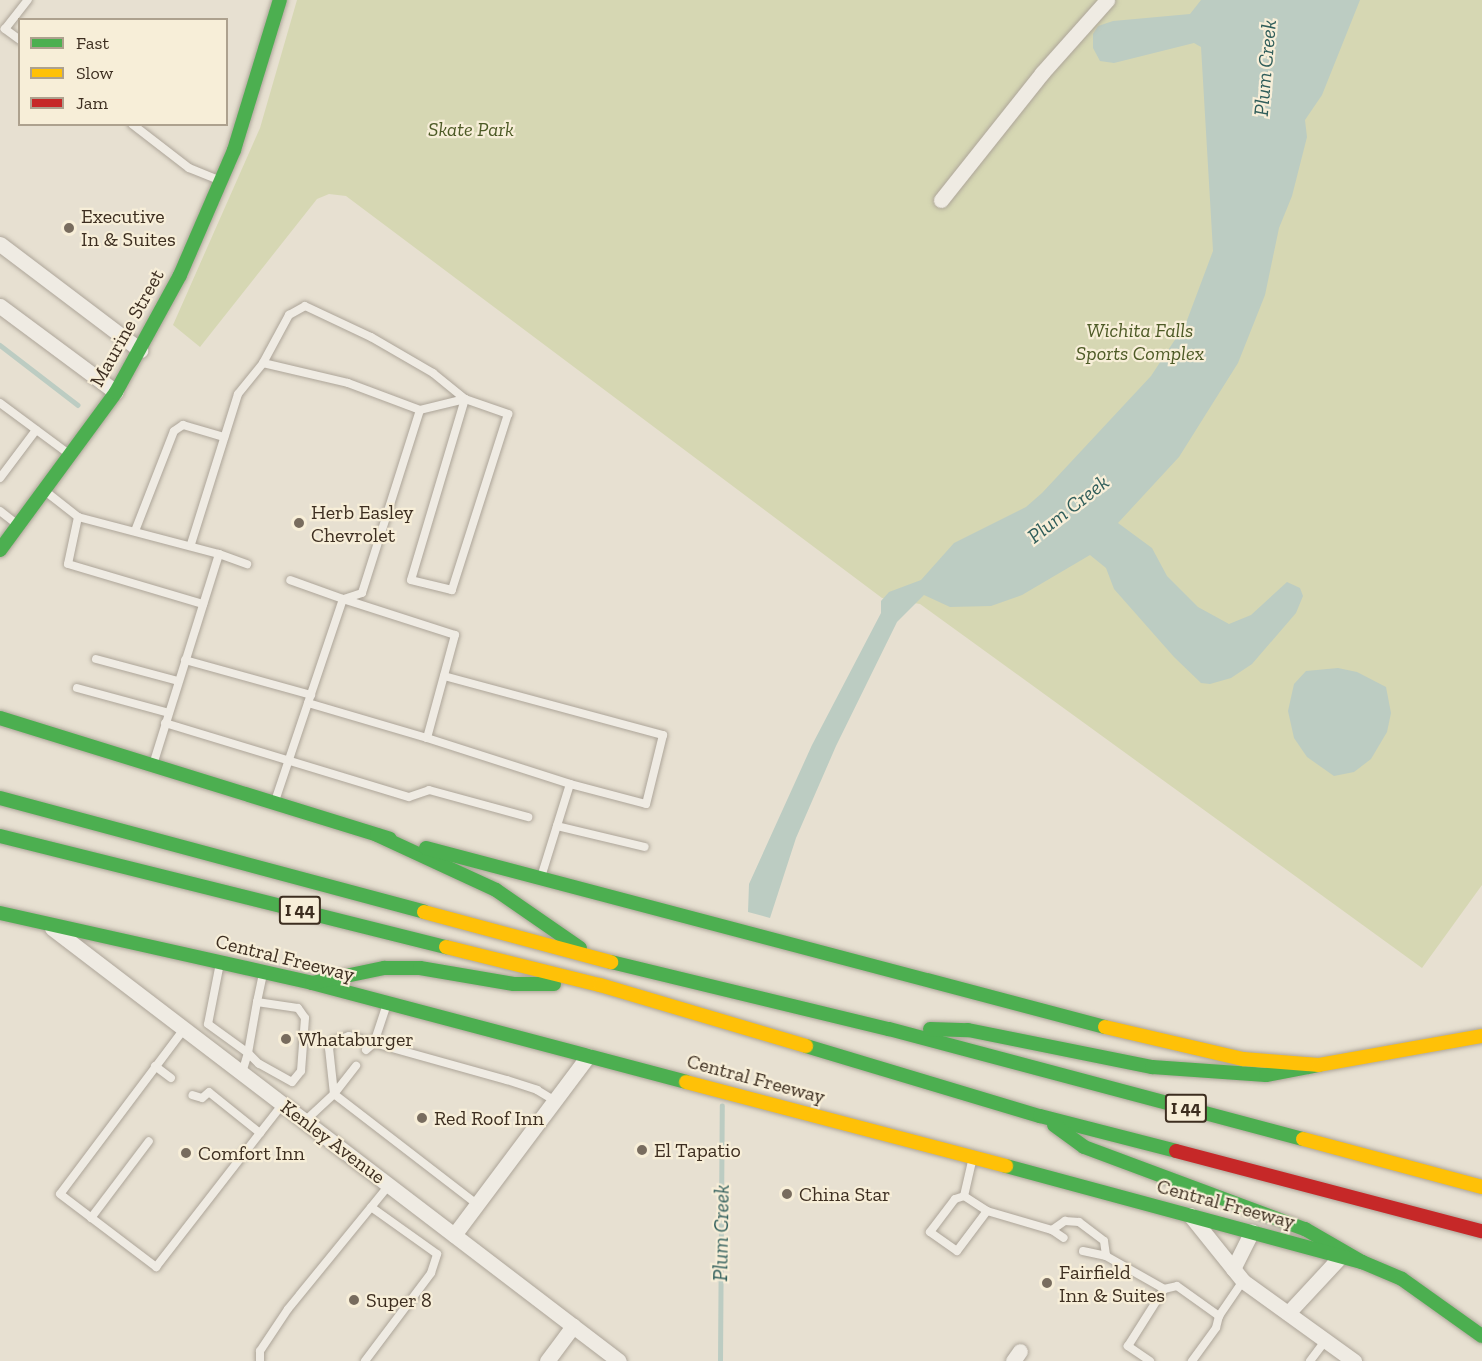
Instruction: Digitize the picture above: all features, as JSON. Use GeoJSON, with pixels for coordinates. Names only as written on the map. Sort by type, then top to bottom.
{"type":"FeatureCollection","features":[{"type":"Feature","properties":{"kind":"main road","name":"Maurine Street"},"geometry":{"type":"LineString","coordinates":[[0,550],[116,392],[198,238],[222,182],[280,0]]}},
{"type":"Feature","properties":{"kind":"main road"},"geometry":{"type":"LineString","coordinates":[[0,718],[274,806],[541,879],[1181,1047],[1243,1059],[1319,1065]]}},
{"type":"Feature","properties":{"kind":"main road","name":"I 44"},"geometry":{"type":"LineString","coordinates":[[0,798],[596,959],[890,1029],[1482,1187]]}},
{"type":"Feature","properties":{"kind":"main road"},"geometry":{"type":"LineString","coordinates":[[377,835],[496,890],[596,959]]}},
{"type":"Feature","properties":{"kind":"main road","name":"Central Freeway"},"geometry":{"type":"LineString","coordinates":[[0,836],[600,985],[1040,1116],[1482,1231]]}},
{"type":"Feature","properties":{"kind":"main road","name":"Central Freeway"},"geometry":{"type":"LineString","coordinates":[[0,913],[312,983],[973,1155],[1341,1256],[1402,1279],[1482,1336]]}},
{"type":"Feature","properties":{"kind":"main road"},"geometry":{"type":"LineString","coordinates":[[312,983],[384,968],[420,968],[514,984],[600,985]]}},
{"type":"Feature","properties":{"kind":"main road"},"geometry":{"type":"LineString","coordinates":[[890,1029],[968,1030],[1152,1067],[1266,1075],[1482,1035]]}},
{"type":"Feature","properties":{"kind":"main road"},"geometry":{"type":"LineString","coordinates":[[1040,1116],[1084,1147],[1305,1229],[1362,1262]]}},
{"type":"Feature","properties":{"kind":"street"},"geometry":{"type":"LineString","coordinates":[[941,200],[1042,73],[1107,0]]}},
{"type":"Feature","properties":{"kind":"street"},"geometry":{"type":"LineString","coordinates":[[0,244],[140,350]]}},
{"type":"Feature","properties":{"kind":"street"},"geometry":{"type":"LineString","coordinates":[[0,306],[116,392]]}},
{"type":"Feature","properties":{"kind":"street","name":"Kenley Avenue"},"geometry":{"type":"LineString","coordinates":[[46,923],[619,1361]]}},
{"type":"Feature","properties":{"kind":"street"},"geometry":{"type":"LineString","coordinates":[[454,1235],[588,1056]]}},
{"type":"Feature","properties":{"kind":"street"},"geometry":{"type":"LineString","coordinates":[[1190,1215],[1243,1281],[1354,1361]]}},
{"type":"Feature","properties":{"kind":"street"},"geometry":{"type":"LineString","coordinates":[[1233,1269],[1251,1231]]}},
{"type":"Feature","properties":{"kind":"street"},"geometry":{"type":"LineString","coordinates":[[1288,1312],[1341,1256]]}},
{"type":"Feature","properties":{"kind":"street"},"geometry":{"type":"LineString","coordinates":[[547,1361],[573,1326]]}},
{"type":"Feature","properties":{"kind":"lane"},"geometry":{"type":"LineString","coordinates":[[18,39],[2,32],[28,0]]}},
{"type":"Feature","properties":{"kind":"lane"},"geometry":{"type":"LineString","coordinates":[[135,126],[189,168],[222,182]]}},
{"type":"Feature","properties":{"kind":"lane"},"geometry":{"type":"LineString","coordinates":[[191,544],[238,394],[262,363],[289,315],[305,306],[416,363],[465,399],[508,414],[452,590],[411,580],[465,399]]}},
{"type":"Feature","properties":{"kind":"lane"},"geometry":{"type":"LineString","coordinates":[[262,363],[348,382],[420,410],[465,399]]}},
{"type":"Feature","properties":{"kind":"lane"},"geometry":{"type":"LineString","coordinates":[[0,403],[70,455]]}},
{"type":"Feature","properties":{"kind":"lane"},"geometry":{"type":"LineString","coordinates":[[343,599],[362,593],[420,410]]}},
{"type":"Feature","properties":{"kind":"lane"},"geometry":{"type":"LineString","coordinates":[[135,531],[174,431],[183,425],[224,437]]}},
{"type":"Feature","properties":{"kind":"lane"},"geometry":{"type":"LineString","coordinates":[[0,478],[36,430]]}},
{"type":"Feature","properties":{"kind":"lane"},"geometry":{"type":"LineString","coordinates":[[44,490],[78,517],[191,544],[247,564]]}},
{"type":"Feature","properties":{"kind":"lane"},"geometry":{"type":"LineString","coordinates":[[0,511],[18,525]]}},
{"type":"Feature","properties":{"kind":"lane"},"geometry":{"type":"LineString","coordinates":[[78,517],[68,564],[203,604]]}},
{"type":"Feature","properties":{"kind":"lane"},"geometry":{"type":"LineString","coordinates":[[152,766],[219,554]]}},
{"type":"Feature","properties":{"kind":"lane"},"geometry":{"type":"LineString","coordinates":[[290,580],[455,635],[427,738]]}},
{"type":"Feature","properties":{"kind":"lane"},"geometry":{"type":"LineString","coordinates":[[274,806],[343,599]]}},
{"type":"Feature","properties":{"kind":"lane"},"geometry":{"type":"LineString","coordinates":[[96,659],[178,681]]}},
{"type":"Feature","properties":{"kind":"lane"},"geometry":{"type":"LineString","coordinates":[[185,660],[570,784],[646,804],[663,735],[444,676]]}},
{"type":"Feature","properties":{"kind":"lane"},"geometry":{"type":"LineString","coordinates":[[77,688],[169,713]]}},
{"type":"Feature","properties":{"kind":"lane"},"geometry":{"type":"LineString","coordinates":[[165,723],[287,762],[410,797],[429,790],[528,817]]}},
{"type":"Feature","properties":{"kind":"lane"},"geometry":{"type":"LineString","coordinates":[[541,879],[570,784]]}},
{"type":"Feature","properties":{"kind":"lane"},"geometry":{"type":"LineString","coordinates":[[557,826],[645,847]]}},
{"type":"Feature","properties":{"kind":"lane"},"geometry":{"type":"LineString","coordinates":[[220,962],[208,1024],[274,1074],[292,1082],[301,1071],[305,1018],[298,1008],[257,1002]]}},
{"type":"Feature","properties":{"kind":"lane"},"geometry":{"type":"LineString","coordinates":[[242,1073],[248,1053],[263,972]]}},
{"type":"Feature","properties":{"kind":"lane"},"geometry":{"type":"LineString","coordinates":[[366,1050],[374,1043],[388,1003]]}},
{"type":"Feature","properties":{"kind":"lane"},"geometry":{"type":"LineString","coordinates":[[184,1029],[60,1194],[91,1218],[156,1267],[283,1104]]}},
{"type":"Feature","properties":{"kind":"lane"},"geometry":{"type":"LineString","coordinates":[[477,1204],[334,1094],[329,1048],[334,1041],[349,1036],[507,1080],[537,1090],[555,1101]]}},
{"type":"Feature","properties":{"kind":"lane"},"geometry":{"type":"LineString","coordinates":[[155,1066],[171,1078]]}},
{"type":"Feature","properties":{"kind":"lane"},"geometry":{"type":"LineString","coordinates":[[305,1121],[334,1094],[356,1066]]}},
{"type":"Feature","properties":{"kind":"lane"},"geometry":{"type":"LineString","coordinates":[[192,1095],[202,1098],[209,1092],[260,1133]]}},
{"type":"Feature","properties":{"kind":"lane"},"geometry":{"type":"LineString","coordinates":[[91,1218],[149,1141]]}},
{"type":"Feature","properties":{"kind":"lane"},"geometry":{"type":"LineString","coordinates":[[964,1196],[973,1155]]}},
{"type":"Feature","properties":{"kind":"lane"},"geometry":{"type":"LineString","coordinates":[[260,1361],[260,1351],[288,1309],[389,1185]]}},
{"type":"Feature","properties":{"kind":"lane"},"geometry":{"type":"LineString","coordinates":[[964,1196],[955,1199],[930,1232],[957,1251],[987,1211]]}},
{"type":"Feature","properties":{"kind":"lane"},"geometry":{"type":"LineString","coordinates":[[964,1196],[987,1211],[1052,1230],[1064,1238]]}},
{"type":"Feature","properties":{"kind":"lane"},"geometry":{"type":"LineString","coordinates":[[365,1361],[431,1273],[437,1254],[371,1207]]}},
{"type":"Feature","properties":{"kind":"lane"},"geometry":{"type":"LineString","coordinates":[[1052,1230],[1065,1221],[1079,1222],[1104,1241],[1106,1256]]}},
{"type":"Feature","properties":{"kind":"lane"},"geometry":{"type":"LineString","coordinates":[[1083,1251],[1106,1256],[1164,1289],[1177,1286],[1219,1316]]}},
{"type":"Feature","properties":{"kind":"lane"},"geometry":{"type":"LineString","coordinates":[[1192,1361],[1216,1328],[1219,1316],[1243,1281]]}},
{"type":"Feature","properties":{"kind":"lane"},"geometry":{"type":"LineString","coordinates":[[1150,1361],[1128,1346],[1164,1289]]}},
{"type":"Feature","properties":{"kind":"lane"},"geometry":{"type":"LineString","coordinates":[[1310,1361],[1326,1340]]}},
{"type":"Feature","properties":{"kind":"green space","name":"Wichita Falls Sports Complex"},"geometry":{"type":"Polygon","coordinates":[[[297,0],[1482,0],[1482,885],[1422,968],[920,604],[882,598],[346,196],[329,194],[317,199],[200,347],[173,325],[260,128],[297,0]]]}},
{"type":"Feature","properties":{"kind":"water"},"geometry":{"type":"Polygon","coordinates":[[[1201,0],[1360,0],[1322,95],[1305,120],[1307,137],[1292,196],[1279,228],[1265,295],[1238,363],[1179,457],[1118,523],[1152,548],[1167,576],[1198,607],[1229,624],[1251,615],[1287,582],[1300,588],[1303,596],[1296,613],[1252,664],[1231,678],[1210,684],[1201,683],[1174,657],[1114,589],[1106,568],[1090,555],[1022,595],[991,606],[950,607],[924,595],[897,622],[836,746],[796,838],[770,918],[748,912],[749,884],[812,745],[881,613],[881,601],[889,592],[921,580],[954,543],[1026,507],[1042,493],[1151,376],[1186,323],[1213,251],[1201,47],[1194,43],[1114,63],[1100,61],[1093,48],[1093,34],[1098,26],[1113,21],[1190,14],[1201,0]]]}},
{"type":"Feature","properties":{"kind":"water"},"geometry":{"type":"Polygon","coordinates":[[[1338,668],[1357,672],[1386,687],[1391,713],[1387,732],[1371,759],[1354,772],[1334,776],[1307,757],[1294,738],[1288,711],[1294,684],[1306,671],[1338,668]]]}},
{"type":"Feature","properties":{"kind":"waterway"},"geometry":{"type":"LineString","coordinates":[[0,345],[78,405]]}},
{"type":"Feature","properties":{"kind":"waterway","name":"Plum Creek"},"geometry":{"type":"LineString","coordinates":[[720,1361],[722,1106]]}},
{"type":"Feature","properties":{"kind":"traffic: fast"},"geometry":{"type":"LineString","coordinates":[[0,550],[116,392],[180,275],[234,150],[280,0]]}},
{"type":"Feature","properties":{"kind":"traffic: fast"},"geometry":{"type":"LineString","coordinates":[[0,718],[390,839]]}},
{"type":"Feature","properties":{"kind":"traffic: fast"},"geometry":{"type":"LineString","coordinates":[[0,798],[424,912]]}},
{"type":"Feature","properties":{"kind":"traffic: fast"},"geometry":{"type":"LineString","coordinates":[[377,835],[496,890],[580,948]]}},
{"type":"Feature","properties":{"kind":"traffic: fast"},"geometry":{"type":"LineString","coordinates":[[0,836],[446,947]]}},
{"type":"Feature","properties":{"kind":"traffic: fast"},"geometry":{"type":"LineString","coordinates":[[426,848],[1105,1027]]}},
{"type":"Feature","properties":{"kind":"traffic: fast"},"geometry":{"type":"LineString","coordinates":[[0,913],[312,983],[686,1082]]}},
{"type":"Feature","properties":{"kind":"traffic: fast"},"geometry":{"type":"LineString","coordinates":[[611,962],[889,1029],[1303,1139]]}},
{"type":"Feature","properties":{"kind":"traffic: fast"},"geometry":{"type":"LineString","coordinates":[[312,983],[384,968],[420,968],[514,984],[554,984]]}},
{"type":"Feature","properties":{"kind":"traffic: fast"},"geometry":{"type":"LineString","coordinates":[[930,1029],[968,1030],[1152,1067],[1266,1075],[1319,1065]]}},
{"type":"Feature","properties":{"kind":"traffic: fast"},"geometry":{"type":"LineString","coordinates":[[806,1046],[1040,1116],[1176,1151]]}},
{"type":"Feature","properties":{"kind":"traffic: fast"},"geometry":{"type":"LineString","coordinates":[[1054,1125],[1084,1147],[1305,1229],[1362,1262]]}},
{"type":"Feature","properties":{"kind":"traffic: fast"},"geometry":{"type":"LineString","coordinates":[[1006,1166],[1362,1262],[1402,1279],[1482,1336]]}},
{"type":"Feature","properties":{"kind":"traffic: slow"},"geometry":{"type":"LineString","coordinates":[[424,912],[611,962]]}},
{"type":"Feature","properties":{"kind":"traffic: slow"},"geometry":{"type":"LineString","coordinates":[[446,947],[600,985],[806,1046]]}},
{"type":"Feature","properties":{"kind":"traffic: slow"},"geometry":{"type":"LineString","coordinates":[[1105,1027],[1243,1059],[1319,1065],[1482,1036]]}},
{"type":"Feature","properties":{"kind":"traffic: slow"},"geometry":{"type":"LineString","coordinates":[[686,1082],[1006,1166]]}},
{"type":"Feature","properties":{"kind":"traffic: slow"},"geometry":{"type":"LineString","coordinates":[[1303,1139],[1482,1187]]}},
{"type":"Feature","properties":{"kind":"traffic: jam"},"geometry":{"type":"LineString","coordinates":[[1176,1151],[1482,1231]]}},
{"type":"Feature","properties":{"kind":"place","name":"Executive In & Suites"},"geometry":{"type":"Point","coordinates":[69,228]}},
{"type":"Feature","properties":{"kind":"place","name":"Herb Easley Chevrolet"},"geometry":{"type":"Point","coordinates":[299,523]}},
{"type":"Feature","properties":{"kind":"place","name":"Whataburger"},"geometry":{"type":"Point","coordinates":[286,1039]}},
{"type":"Feature","properties":{"kind":"place","name":"Red Roof Inn"},"geometry":{"type":"Point","coordinates":[422,1118]}},
{"type":"Feature","properties":{"kind":"place","name":"El Tapatio"},"geometry":{"type":"Point","coordinates":[642,1150]}},
{"type":"Feature","properties":{"kind":"place","name":"Comfort Inn"},"geometry":{"type":"Point","coordinates":[186,1153]}},
{"type":"Feature","properties":{"kind":"place","name":"China Star"},"geometry":{"type":"Point","coordinates":[787,1194]}},
{"type":"Feature","properties":{"kind":"place","name":"Fairfield Inn & Suites"},"geometry":{"type":"Point","coordinates":[1047,1283]}},
{"type":"Feature","properties":{"kind":"place","name":"Super 8"},"geometry":{"type":"Point","coordinates":[354,1300]}},
{"type":"Feature","properties":{"kind":"park label","name":"Skate Park"},"geometry":{"type":"Point","coordinates":[471,129]}}]}
